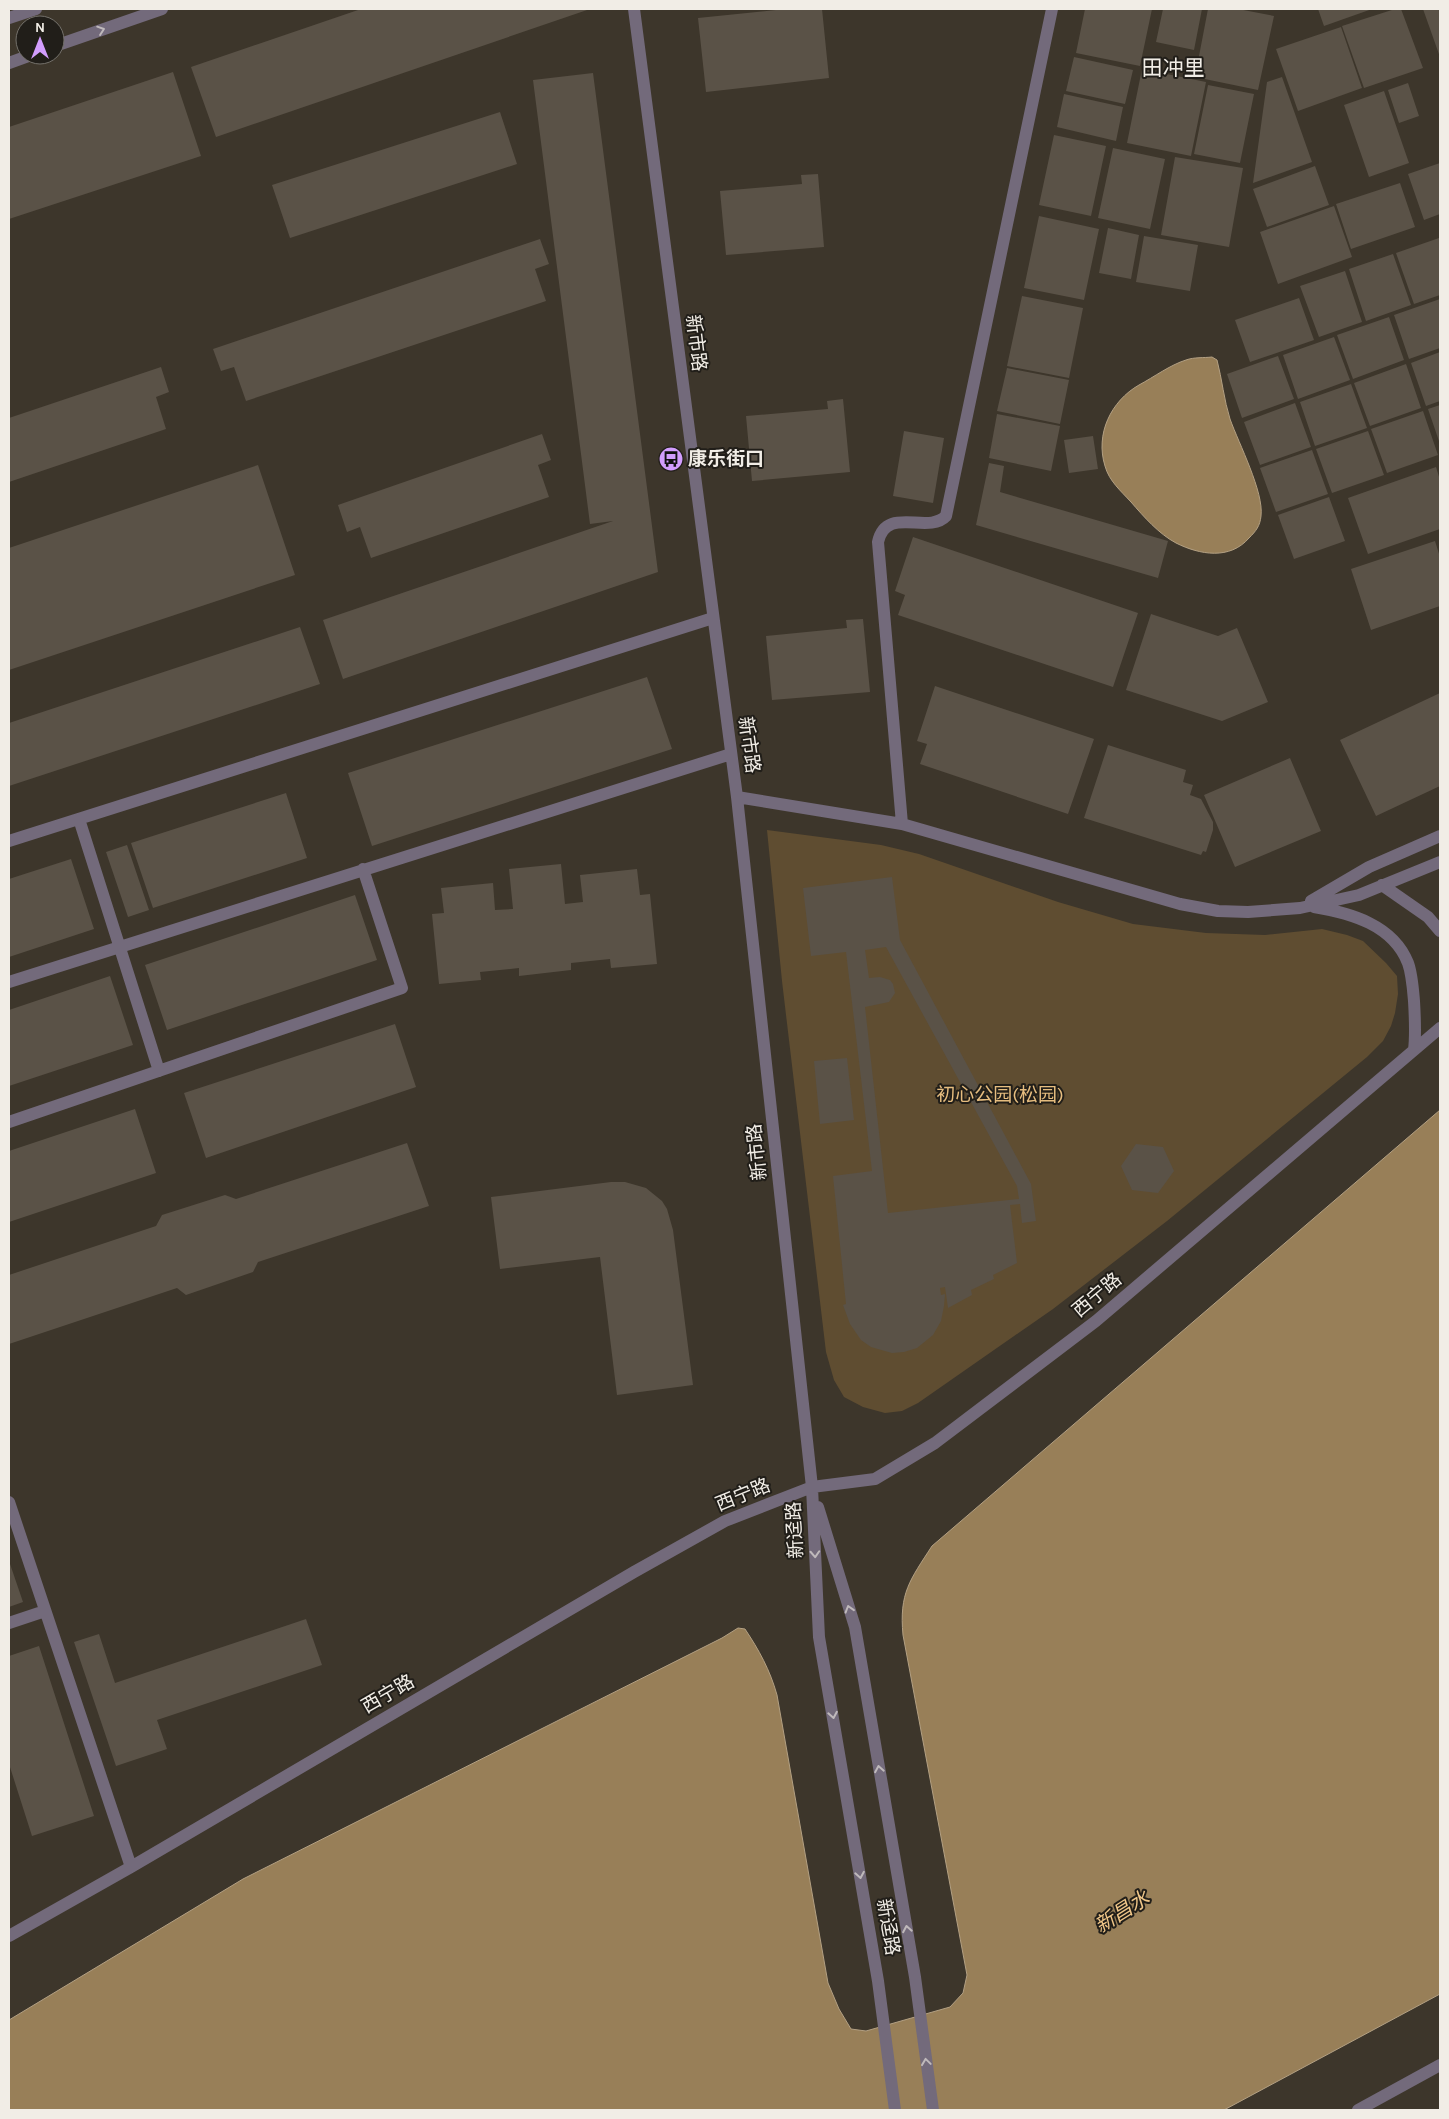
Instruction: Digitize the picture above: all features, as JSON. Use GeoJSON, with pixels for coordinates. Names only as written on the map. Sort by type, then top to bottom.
{"type":"FeatureCollection","features":[{"type":"Feature","properties":{"kind":"street"},"geometry":{"type":"LineString","coordinates":[[9,18],[36,9]]}},
{"type":"Feature","properties":{"kind":"street"},"geometry":{"type":"LineString","coordinates":[[65,43],[162,9]]}},
{"type":"Feature","properties":{"kind":"street","name":"新市路"},"geometry":{"type":"LineString","coordinates":[[634,9],[737,797],[812,1487]]}},
{"type":"Feature","properties":{"kind":"street"},"geometry":{"type":"LineString","coordinates":[[902,824],[878,542],[880,533],[888,525],[898,523],[933,523],[941,521],[946,516],[1052,9]]}},
{"type":"Feature","properties":{"kind":"street"},"geometry":{"type":"LineString","coordinates":[[9,841],[713,618]]}},
{"type":"Feature","properties":{"kind":"street"},"geometry":{"type":"LineString","coordinates":[[9,982],[731,754]]}},
{"type":"Feature","properties":{"kind":"street"},"geometry":{"type":"LineString","coordinates":[[737,797],[902,824],[1180,904],[1218,911],[1241,912],[1303,907],[1359,895],[1440,862]]}},
{"type":"Feature","properties":{"kind":"street"},"geometry":{"type":"LineString","coordinates":[[78,819],[159,1071]]}},
{"type":"Feature","properties":{"kind":"street"},"geometry":{"type":"LineString","coordinates":[[1303,907],[1369,867],[1440,836]]}},
{"type":"Feature","properties":{"kind":"street"},"geometry":{"type":"LineString","coordinates":[[9,1122],[402,988],[363,869]]}},
{"type":"Feature","properties":{"kind":"street"},"geometry":{"type":"LineString","coordinates":[[1382,886],[1428,917],[1440,931]]}},
{"type":"Feature","properties":{"kind":"street"},"geometry":{"type":"LineString","coordinates":[[1303,907],[1359,918],[1375,926],[1398,946],[1411,974],[1416,1024],[1414,1050]]}},
{"type":"Feature","properties":{"kind":"street","name":"西宁路"},"geometry":{"type":"LineString","coordinates":[[9,1936],[131,1867],[634,1572],[725,1521],[812,1487],[875,1479],[935,1443],[1096,1321],[1440,1028]]}},
{"type":"Feature","properties":{"kind":"street","name":"新迳路"},"geometry":{"type":"LineString","coordinates":[[812,1487],[855,1628],[915,1977],[933,2110]]}},
{"type":"Feature","properties":{"kind":"street","name":"新迳路"},"geometry":{"type":"LineString","coordinates":[[812,1487],[820,1637],[878,1981],[895,2110]]}},
{"type":"Feature","properties":{"kind":"street"},"geometry":{"type":"LineString","coordinates":[[9,1502],[131,1867]]}},
{"type":"Feature","properties":{"kind":"street"},"geometry":{"type":"LineString","coordinates":[[9,1623],[45,1611]]}},
{"type":"Feature","properties":{"kind":"street"},"geometry":{"type":"LineString","coordinates":[[1358,2110],[1440,2065]]}},
{"type":"Feature","properties":{"kind":"green space","name":"初心公园(松园)"},"geometry":{"type":"Polygon","coordinates":[[[767,830],[881,845],[919,854],[1058,902],[1133,924],[1206,933],[1265,935],[1322,929],[1347,935],[1363,941],[1397,976],[1398,994],[1395,1013],[1383,1041],[1367,1057],[1167,1221],[1053,1309],[918,1403],[902,1411],[885,1413],[863,1407],[844,1397],[834,1380],[826,1352],[782,981],[767,830]]]}},
{"type":"Feature","properties":{"kind":"water"},"geometry":{"type":"Polygon","coordinates":[[[1212,357],[1217,360],[1230,419],[1255,481],[1261,506],[1260,523],[1256,531],[1249,538],[1233,550],[1214,553],[1195,550],[1176,543],[1152,525],[1112,481],[1102,454],[1102,442],[1108,420],[1113,409],[1129,392],[1180,362],[1192,358],[1212,357]]]}},
{"type":"Feature","properties":{"kind":"water","name":"新昌水"},"geometry":{"type":"Polygon","coordinates":[[[1440,1110],[1440,1994],[1224,2110],[9,2110],[9,2020],[243,1879],[722,1638],[738,1628],[745,1629],[755,1645],[777,1695],[828,1983],[839,2009],[851,2029],[866,2031],[950,2007],[963,1993],[967,1975],[903,1635],[903,1608],[912,1578],[932,1546],[1440,1110]]]}},
{"type":"Feature","properties":{"kind":"building"},"geometry":{"type":"Polygon","coordinates":[[[361,9],[590,9],[216,137],[191,67],[361,9]]]}},
{"type":"Feature","properties":{"kind":"building"},"geometry":{"type":"Polygon","coordinates":[[[785,9],[822,9],[829,78],[706,92],[698,18],[785,9]]]}},
{"type":"Feature","properties":{"kind":"building"},"geometry":{"type":"Polygon","coordinates":[[[1085,9],[1152,9],[1140,66],[1076,53],[1085,9]]]}},
{"type":"Feature","properties":{"kind":"building"},"geometry":{"type":"Polygon","coordinates":[[[1163,9],[1202,9],[1194,50],[1156,42],[1163,9]]]}},
{"type":"Feature","properties":{"kind":"building"},"geometry":{"type":"Polygon","coordinates":[[[1208,9],[1238,9],[1274,16],[1258,90],[1195,77],[1208,9]]]}},
{"type":"Feature","properties":{"kind":"building"},"geometry":{"type":"Polygon","coordinates":[[[1318,9],[1372,9],[1324,26],[1318,9]]]}},
{"type":"Feature","properties":{"kind":"building"},"geometry":{"type":"Polygon","coordinates":[[[1395,9],[1401,9],[1423,68],[1364,88],[1342,26],[1395,9]]]}},
{"type":"Feature","properties":{"kind":"building"},"geometry":{"type":"Polygon","coordinates":[[[1423,9],[1440,9],[1440,57],[1423,9]]]}},
{"type":"Feature","properties":{"kind":"building"},"geometry":{"type":"Polygon","coordinates":[[[1341,27],[1362,88],[1298,111],[1276,49],[1341,27]]]}},
{"type":"Feature","properties":{"kind":"building"},"geometry":{"type":"Polygon","coordinates":[[[1074,57],[1133,70],[1125,104],[1066,91],[1074,57]]]}},
{"type":"Feature","properties":{"kind":"building"},"geometry":{"type":"Polygon","coordinates":[[[1142,69],[1206,82],[1191,156],[1127,143],[1142,69]]]}},
{"type":"Feature","properties":{"kind":"building"},"geometry":{"type":"Polygon","coordinates":[[[173,72],[201,156],[9,219],[9,127],[173,72]]]}},
{"type":"Feature","properties":{"kind":"building"},"geometry":{"type":"Polygon","coordinates":[[[593,73],[658,572],[343,679],[323,620],[613,521],[590,524],[533,80],[593,73]]]}},
{"type":"Feature","properties":{"kind":"building"},"geometry":{"type":"Polygon","coordinates":[[[1282,77],[1312,162],[1253,183],[1267,82],[1282,77]]]}},
{"type":"Feature","properties":{"kind":"building"},"geometry":{"type":"Polygon","coordinates":[[[1408,83],[1419,116],[1399,123],[1388,90],[1408,83]]]}},
{"type":"Feature","properties":{"kind":"building"},"geometry":{"type":"Polygon","coordinates":[[[1208,85],[1254,94],[1240,163],[1194,154],[1208,85]]]}},
{"type":"Feature","properties":{"kind":"building"},"geometry":{"type":"Polygon","coordinates":[[[1384,91],[1409,163],[1369,177],[1344,105],[1384,91]]]}},
{"type":"Feature","properties":{"kind":"building"},"geometry":{"type":"Polygon","coordinates":[[[1064,94],[1123,107],[1116,141],[1057,127],[1064,94]]]}},
{"type":"Feature","properties":{"kind":"building"},"geometry":{"type":"Polygon","coordinates":[[[500,112],[517,164],[290,238],[272,185],[500,112]]]}},
{"type":"Feature","properties":{"kind":"building"},"geometry":{"type":"Polygon","coordinates":[[[1054,135],[1106,146],[1091,216],[1039,205],[1054,135]]]}},
{"type":"Feature","properties":{"kind":"building"},"geometry":{"type":"Polygon","coordinates":[[[1113,148],[1165,159],[1150,229],[1098,218],[1113,148]]]}},
{"type":"Feature","properties":{"kind":"building"},"geometry":{"type":"Polygon","coordinates":[[[1175,157],[1243,168],[1229,247],[1161,235],[1175,157]]]}},
{"type":"Feature","properties":{"kind":"building"},"geometry":{"type":"Polygon","coordinates":[[[1440,163],[1440,214],[1424,220],[1408,174],[1440,163]]]}},
{"type":"Feature","properties":{"kind":"building"},"geometry":{"type":"Polygon","coordinates":[[[1315,166],[1329,205],[1267,227],[1253,189],[1315,166]]]}},
{"type":"Feature","properties":{"kind":"building"},"geometry":{"type":"Polygon","coordinates":[[[818,174],[824,247],[726,255],[720,191],[802,184],[801,175],[818,174]]]}},
{"type":"Feature","properties":{"kind":"building"},"geometry":{"type":"Polygon","coordinates":[[[1400,183],[1415,227],[1351,249],[1336,204],[1400,183]]]}},
{"type":"Feature","properties":{"kind":"building"},"geometry":{"type":"Polygon","coordinates":[[[1334,206],[1352,257],[1278,284],[1260,232],[1334,206]]]}},
{"type":"Feature","properties":{"kind":"building"},"geometry":{"type":"Polygon","coordinates":[[[1039,216],[1099,229],[1084,300],[1024,288],[1039,216]]]}},
{"type":"Feature","properties":{"kind":"building"},"geometry":{"type":"Polygon","coordinates":[[[1108,228],[1139,235],[1131,279],[1099,273],[1108,228]]]}},
{"type":"Feature","properties":{"kind":"building"},"geometry":{"type":"Polygon","coordinates":[[[1144,236],[1198,245],[1190,291],[1136,282],[1144,236]]]}},
{"type":"Feature","properties":{"kind":"building"},"geometry":{"type":"Polygon","coordinates":[[[1439,238],[1440,295],[1414,304],[1396,253],[1439,238]]]}},
{"type":"Feature","properties":{"kind":"building"},"geometry":{"type":"Polygon","coordinates":[[[540,239],[549,264],[535,269],[546,301],[246,401],[234,367],[221,371],[213,349],[540,239]]]}},
{"type":"Feature","properties":{"kind":"building"},"geometry":{"type":"Polygon","coordinates":[[[1393,254],[1411,305],[1366,321],[1349,269],[1393,254]]]}},
{"type":"Feature","properties":{"kind":"building"},"geometry":{"type":"Polygon","coordinates":[[[1345,271],[1362,322],[1319,337],[1300,286],[1345,271]]]}},
{"type":"Feature","properties":{"kind":"building"},"geometry":{"type":"Polygon","coordinates":[[[1022,296],[1083,308],[1069,378],[1007,366],[1022,296]]]}},
{"type":"Feature","properties":{"kind":"building"},"geometry":{"type":"Polygon","coordinates":[[[1299,298],[1314,340],[1250,362],[1235,320],[1299,298]]]}},
{"type":"Feature","properties":{"kind":"building"},"geometry":{"type":"Polygon","coordinates":[[[1440,299],[1440,348],[1409,359],[1394,315],[1440,299]]]}},
{"type":"Feature","properties":{"kind":"building"},"geometry":{"type":"Polygon","coordinates":[[[1389,317],[1404,360],[1353,379],[1337,335],[1389,317]]]}},
{"type":"Feature","properties":{"kind":"building"},"geometry":{"type":"Polygon","coordinates":[[[1334,337],[1350,380],[1298,399],[1283,355],[1334,337]]]}},
{"type":"Feature","properties":{"kind":"building"},"geometry":{"type":"Polygon","coordinates":[[[1440,352],[1440,401],[1426,406],[1411,363],[1440,352]]]}},
{"type":"Feature","properties":{"kind":"building"},"geometry":{"type":"Polygon","coordinates":[[[1278,356],[1294,399],[1242,418],[1227,374],[1278,356]]]}},
{"type":"Feature","properties":{"kind":"building"},"geometry":{"type":"Polygon","coordinates":[[[1406,364],[1421,408],[1370,426],[1354,383],[1406,364]]]}},
{"type":"Feature","properties":{"kind":"building"},"geometry":{"type":"Polygon","coordinates":[[[161,367],[169,392],[156,397],[166,429],[9,482],[9,418],[161,367]]]}},
{"type":"Feature","properties":{"kind":"building"},"geometry":{"type":"Polygon","coordinates":[[[1007,368],[1069,380],[1060,424],[997,411],[1007,368]]]}},
{"type":"Feature","properties":{"kind":"building"},"geometry":{"type":"Polygon","coordinates":[[[1351,384],[1367,428],[1315,446],[1300,402],[1351,384]]]}},
{"type":"Feature","properties":{"kind":"building"},"geometry":{"type":"Polygon","coordinates":[[[843,399],[850,472],[752,481],[746,416],[828,409],[827,401],[843,399]]]}},
{"type":"Feature","properties":{"kind":"building"},"geometry":{"type":"Polygon","coordinates":[[[1295,403],[1311,447],[1260,465],[1244,422],[1295,403]]]}},
{"type":"Feature","properties":{"kind":"building"},"geometry":{"type":"Polygon","coordinates":[[[1440,405],[1440,444],[1428,409],[1440,405]]]}},
{"type":"Feature","properties":{"kind":"building"},"geometry":{"type":"Polygon","coordinates":[[[1423,411],[1438,455],[1387,473],[1371,429],[1423,411]]]}},
{"type":"Feature","properties":{"kind":"building"},"geometry":{"type":"Polygon","coordinates":[[[997,414],[1060,426],[1051,471],[989,458],[997,414]]]}},
{"type":"Feature","properties":{"kind":"building"},"geometry":{"type":"Polygon","coordinates":[[[904,431],[944,438],[933,503],[893,496],[904,431]]]}},
{"type":"Feature","properties":{"kind":"building"},"geometry":{"type":"Polygon","coordinates":[[[1368,431],[1384,475],[1332,493],[1316,449],[1368,431]]]}},
{"type":"Feature","properties":{"kind":"building"},"geometry":{"type":"Polygon","coordinates":[[[542,434],[551,460],[538,465],[549,497],[371,558],[360,527],[347,532],[338,505],[542,434]]]}},
{"type":"Feature","properties":{"kind":"building"},"geometry":{"type":"Polygon","coordinates":[[[1093,436],[1098,469],[1069,473],[1064,440],[1093,436]]]}},
{"type":"Feature","properties":{"kind":"building"},"geometry":{"type":"Polygon","coordinates":[[[1312,450],[1328,494],[1276,512],[1260,468],[1312,450]]]}},
{"type":"Feature","properties":{"kind":"building"},"geometry":{"type":"Polygon","coordinates":[[[989,463],[1004,466],[1000,492],[1168,541],[1158,578],[976,525],[989,463]]]}},
{"type":"Feature","properties":{"kind":"building"},"geometry":{"type":"Polygon","coordinates":[[[258,465],[295,575],[9,670],[9,548],[258,465]]]}},
{"type":"Feature","properties":{"kind":"building"},"geometry":{"type":"Polygon","coordinates":[[[1436,467],[1440,480],[1440,529],[1368,554],[1348,498],[1436,467]]]}},
{"type":"Feature","properties":{"kind":"building"},"geometry":{"type":"Polygon","coordinates":[[[1329,497],[1345,541],[1294,559],[1278,515],[1329,497]]]}},
{"type":"Feature","properties":{"kind":"building"},"geometry":{"type":"Polygon","coordinates":[[[913,537],[1138,613],[1113,687],[898,615],[905,595],[895,591],[913,537]]]}},
{"type":"Feature","properties":{"kind":"building"},"geometry":{"type":"Polygon","coordinates":[[[1435,541],[1440,557],[1440,606],[1371,630],[1351,569],[1435,541]]]}},
{"type":"Feature","properties":{"kind":"building"},"geometry":{"type":"Polygon","coordinates":[[[1151,614],[1218,636],[1237,628],[1268,702],[1222,721],[1126,690],[1151,614]]]}},
{"type":"Feature","properties":{"kind":"building"},"geometry":{"type":"Polygon","coordinates":[[[863,619],[870,692],[772,700],[766,636],[847,628],[846,620],[863,619]]]}},
{"type":"Feature","properties":{"kind":"building"},"geometry":{"type":"Polygon","coordinates":[[[300,627],[320,684],[9,786],[9,723],[300,627]]]}},
{"type":"Feature","properties":{"kind":"building"},"geometry":{"type":"Polygon","coordinates":[[[647,677],[672,749],[372,846],[348,773],[647,677]]]}},
{"type":"Feature","properties":{"kind":"building"},"geometry":{"type":"Polygon","coordinates":[[[935,686],[1094,739],[1068,814],[920,764],[927,744],[917,741],[935,686]]]}},
{"type":"Feature","properties":{"kind":"building"},"geometry":{"type":"Polygon","coordinates":[[[1440,693],[1440,786],[1376,816],[1340,740],[1440,693]]]}},
{"type":"Feature","properties":{"kind":"building"},"geometry":{"type":"Polygon","coordinates":[[[1108,745],[1186,770],[1183,782],[1193,785],[1190,795],[1201,799],[1213,822],[1213,830],[1206,852],[1203,851],[1201,855],[1084,818],[1108,745]]]}},
{"type":"Feature","properties":{"kind":"building"},"geometry":{"type":"Polygon","coordinates":[[[1290,758],[1321,831],[1235,867],[1204,795],[1290,758]]]}},
{"type":"Feature","properties":{"kind":"building"},"geometry":{"type":"Polygon","coordinates":[[[286,793],[307,858],[153,908],[131,843],[286,793]]]}},
{"type":"Feature","properties":{"kind":"building"},"geometry":{"type":"Polygon","coordinates":[[[127,845],[149,910],[128,917],[106,852],[127,845]]]}},
{"type":"Feature","properties":{"kind":"building"},"geometry":{"type":"Polygon","coordinates":[[[71,859],[94,929],[9,957],[9,879],[71,859]]]}},
{"type":"Feature","properties":{"kind":"building"},"geometry":{"type":"Polygon","coordinates":[[[561,864],[565,904],[583,902],[580,875],[637,869],[640,895],[650,894],[657,964],[611,968],[610,959],[571,963],[571,970],[519,976],[519,968],[480,972],[481,980],[439,984],[432,914],[444,913],[441,888],[493,883],[495,910],[513,909],[509,869],[561,864]]]}},
{"type":"Feature","properties":{"kind":"building"},"geometry":{"type":"Polygon","coordinates":[[[892,877],[900,940],[1031,1184],[1036,1221],[1022,1223],[1020,1204],[1010,1205],[1017,1263],[993,1275],[994,1279],[971,1290],[972,1295],[948,1308],[945,1287],[940,1288],[941,1295],[945,1294],[941,1321],[933,1335],[917,1348],[904,1352],[892,1353],[871,1347],[861,1340],[850,1324],[843,1305],[846,1304],[833,1176],[872,1171],[846,952],[811,956],[803,888],[892,877]],[[886,947],[865,950],[869,978],[880,977],[890,980],[895,993],[889,1002],[865,1007],[888,1213],[1019,1199],[1017,1186],[886,947]]]}},
{"type":"Feature","properties":{"kind":"building"},"geometry":{"type":"Polygon","coordinates":[[[355,895],[377,960],[167,1030],[145,965],[355,895]]]}},
{"type":"Feature","properties":{"kind":"building"},"geometry":{"type":"Polygon","coordinates":[[[110,976],[133,1045],[9,1086],[9,1010],[110,976]]]}},
{"type":"Feature","properties":{"kind":"building"},"geometry":{"type":"Polygon","coordinates":[[[395,1024],[416,1087],[206,1158],[184,1093],[395,1024]]]}},
{"type":"Feature","properties":{"kind":"building"},"geometry":{"type":"Polygon","coordinates":[[[847,1058],[854,1120],[820,1124],[814,1061],[847,1058]]]}},
{"type":"Feature","properties":{"kind":"building"},"geometry":{"type":"Polygon","coordinates":[[[135,1109],[156,1173],[9,1222],[9,1151],[135,1109]]]}},
{"type":"Feature","properties":{"kind":"building"},"geometry":{"type":"Polygon","coordinates":[[[407,1143],[429,1206],[258,1262],[253,1272],[186,1295],[177,1288],[9,1344],[9,1275],[156,1226],[162,1215],[225,1195],[236,1199],[407,1143]]]}},
{"type":"Feature","properties":{"kind":"building"},"geometry":{"type":"Polygon","coordinates":[[[1136,1144],[1163,1147],[1174,1171],[1158,1193],[1132,1190],[1121,1166],[1136,1144]]]}},
{"type":"Feature","properties":{"kind":"building"},"geometry":{"type":"Polygon","coordinates":[[[611,1182],[625,1182],[646,1188],[662,1201],[667,1209],[673,1230],[693,1385],[617,1395],[600,1257],[500,1269],[491,1197],[611,1182]]]}},
{"type":"Feature","properties":{"kind":"building"},"geometry":{"type":"Polygon","coordinates":[[[9,1561],[23,1602],[9,1607],[9,1561]]]}},
{"type":"Feature","properties":{"kind":"building"},"geometry":{"type":"Polygon","coordinates":[[[306,1619],[322,1665],[157,1720],[167,1749],[116,1766],[74,1642],[99,1634],[115,1683],[306,1619]]]}},
{"type":"Feature","properties":{"kind":"building"},"geometry":{"type":"Polygon","coordinates":[[[39,1646],[94,1816],[32,1836],[9,1764],[9,1656],[39,1646]]]}},
{"type":"Feature","properties":{"kind":"place","name":"康乐街口"},"geometry":{"type":"Point","coordinates":[671,459]}},
{"type":"Feature","properties":{"kind":"district","name":"田冲里"},"geometry":{"type":"Point","coordinates":[1173,68]}}]}
